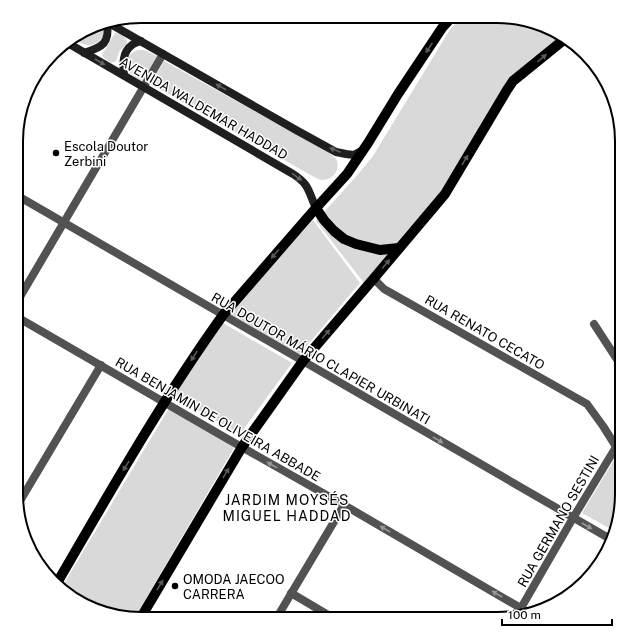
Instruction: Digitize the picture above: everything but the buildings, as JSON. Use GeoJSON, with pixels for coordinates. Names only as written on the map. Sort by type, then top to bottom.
{"type":"FeatureCollection","features":[{"type":"Feature","properties":{"kind":"main road"},"geometry":{"type":"LineString","coordinates":[[60,579],[164,402],[222,315],[347,174],[398,94],[447,23]]}},
{"type":"Feature","properties":{"kind":"main road","name":"AVENIDA WALDEMAR HADDAD"},"geometry":{"type":"LineString","coordinates":[[114,26],[336,152],[354,155],[363,150],[368,143]]}},
{"type":"Feature","properties":{"kind":"main road"},"geometry":{"type":"LineString","coordinates":[[84,53],[99,47],[104,43],[107,37],[108,28]]}},
{"type":"Feature","properties":{"kind":"main road"},"geometry":{"type":"LineString","coordinates":[[124,75],[123,62],[127,50],[132,44],[141,41]]}},
{"type":"Feature","properties":{"kind":"main road"},"geometry":{"type":"LineString","coordinates":[[144,612],[242,447],[303,361],[445,194],[513,81],[561,42]]}},
{"type":"Feature","properties":{"kind":"main road","name":"AVENIDA WALDEMAR HADDAD"},"geometry":{"type":"LineString","coordinates":[[72,45],[301,179],[308,188],[316,208]]}},
{"type":"Feature","properties":{"kind":"main road"},"geometry":{"type":"LineString","coordinates":[[316,208],[324,220],[344,239],[361,246],[380,250],[399,248]]}},
{"type":"Feature","properties":{"kind":"street"},"geometry":{"type":"LineString","coordinates":[[23,292],[163,54]]}},
{"type":"Feature","properties":{"kind":"street","name":"RUA DOUTOR MÁRIO CLAPIER URBINATI"},"geometry":{"type":"LineString","coordinates":[[23,199],[607,537]]}},
{"type":"Feature","properties":{"kind":"street","name":"RUA RENATO CECATO"},"geometry":{"type":"LineString","coordinates":[[375,276],[384,288],[587,404],[615,446]]}},
{"type":"Feature","properties":{"kind":"street","name":"RUA BENJAMIN DE OLIVEIRA ABBADE"},"geometry":{"type":"LineString","coordinates":[[23,320],[521,608]]}},
{"type":"Feature","properties":{"kind":"street"},"geometry":{"type":"LineString","coordinates":[[594,324],[615,356]]}},
{"type":"Feature","properties":{"kind":"street"},"geometry":{"type":"LineString","coordinates":[[23,496],[100,365]]}},
{"type":"Feature","properties":{"kind":"street","name":"RUA GERMANO SESTINI"},"geometry":{"type":"LineString","coordinates":[[521,608],[615,449]]}},
{"type":"Feature","properties":{"kind":"street"},"geometry":{"type":"LineString","coordinates":[[280,612],[344,505]]}},
{"type":"Feature","properties":{"kind":"street"},"geometry":{"type":"LineString","coordinates":[[291,593],[323,612]]}},
{"type":"Feature","properties":{"kind":"shaded area"},"geometry":{"type":"Polygon","coordinates":[[[456,23],[513,24],[535,29],[557,39],[514,75],[441,195],[364,283],[316,221],[373,156],[456,23]]]}},
{"type":"Feature","properties":{"kind":"shaded area"},"geometry":{"type":"Polygon","coordinates":[[[103,29],[103,37],[96,43],[92,45],[85,45],[78,41],[103,29]]]}},
{"type":"Feature","properties":{"kind":"shaded area"},"geometry":{"type":"Polygon","coordinates":[[[115,33],[124,37],[127,43],[119,52],[116,61],[111,63],[102,55],[115,33]]]}},
{"type":"Feature","properties":{"kind":"shaded area"},"geometry":{"type":"Polygon","coordinates":[[[138,50],[144,50],[157,56],[142,81],[129,72],[127,66],[127,60],[130,55],[138,50]]]}},
{"type":"Feature","properties":{"kind":"shaded area"},"geometry":{"type":"Polygon","coordinates":[[[164,61],[329,152],[337,162],[338,166],[336,173],[330,178],[322,180],[314,177],[151,84],[164,61]]]}},
{"type":"Feature","properties":{"kind":"shaded area"},"geometry":{"type":"Polygon","coordinates":[[[313,220],[360,283],[299,355],[228,315],[313,220]]]}},
{"type":"Feature","properties":{"kind":"shaded area"},"geometry":{"type":"Polygon","coordinates":[[[223,323],[292,363],[240,434],[174,397],[204,348],[223,323]]]}},
{"type":"Feature","properties":{"kind":"shaded area"},"geometry":{"type":"Polygon","coordinates":[[[169,408],[234,448],[138,612],[125,611],[103,606],[75,592],[64,583],[169,408]]]}},
{"type":"Feature","properties":{"kind":"shaded area"},"geometry":{"type":"Polygon","coordinates":[[[614,460],[615,502],[610,529],[582,513],[614,460]]]}},
{"type":"Feature","properties":{"kind":"place","name":"Escola Doutor Zerbini"},"geometry":{"type":"Point","coordinates":[56,153]}},
{"type":"Feature","properties":{"kind":"place","name":"OMODA JAECOO CARRERA"},"geometry":{"type":"Point","coordinates":[175,586]}},
{"type":"Feature","properties":{"kind":"district","name":"JARDIM MOYSÉS MIGUEL HADDAD"},"geometry":{"type":"Point","coordinates":[287,508]}}]}
